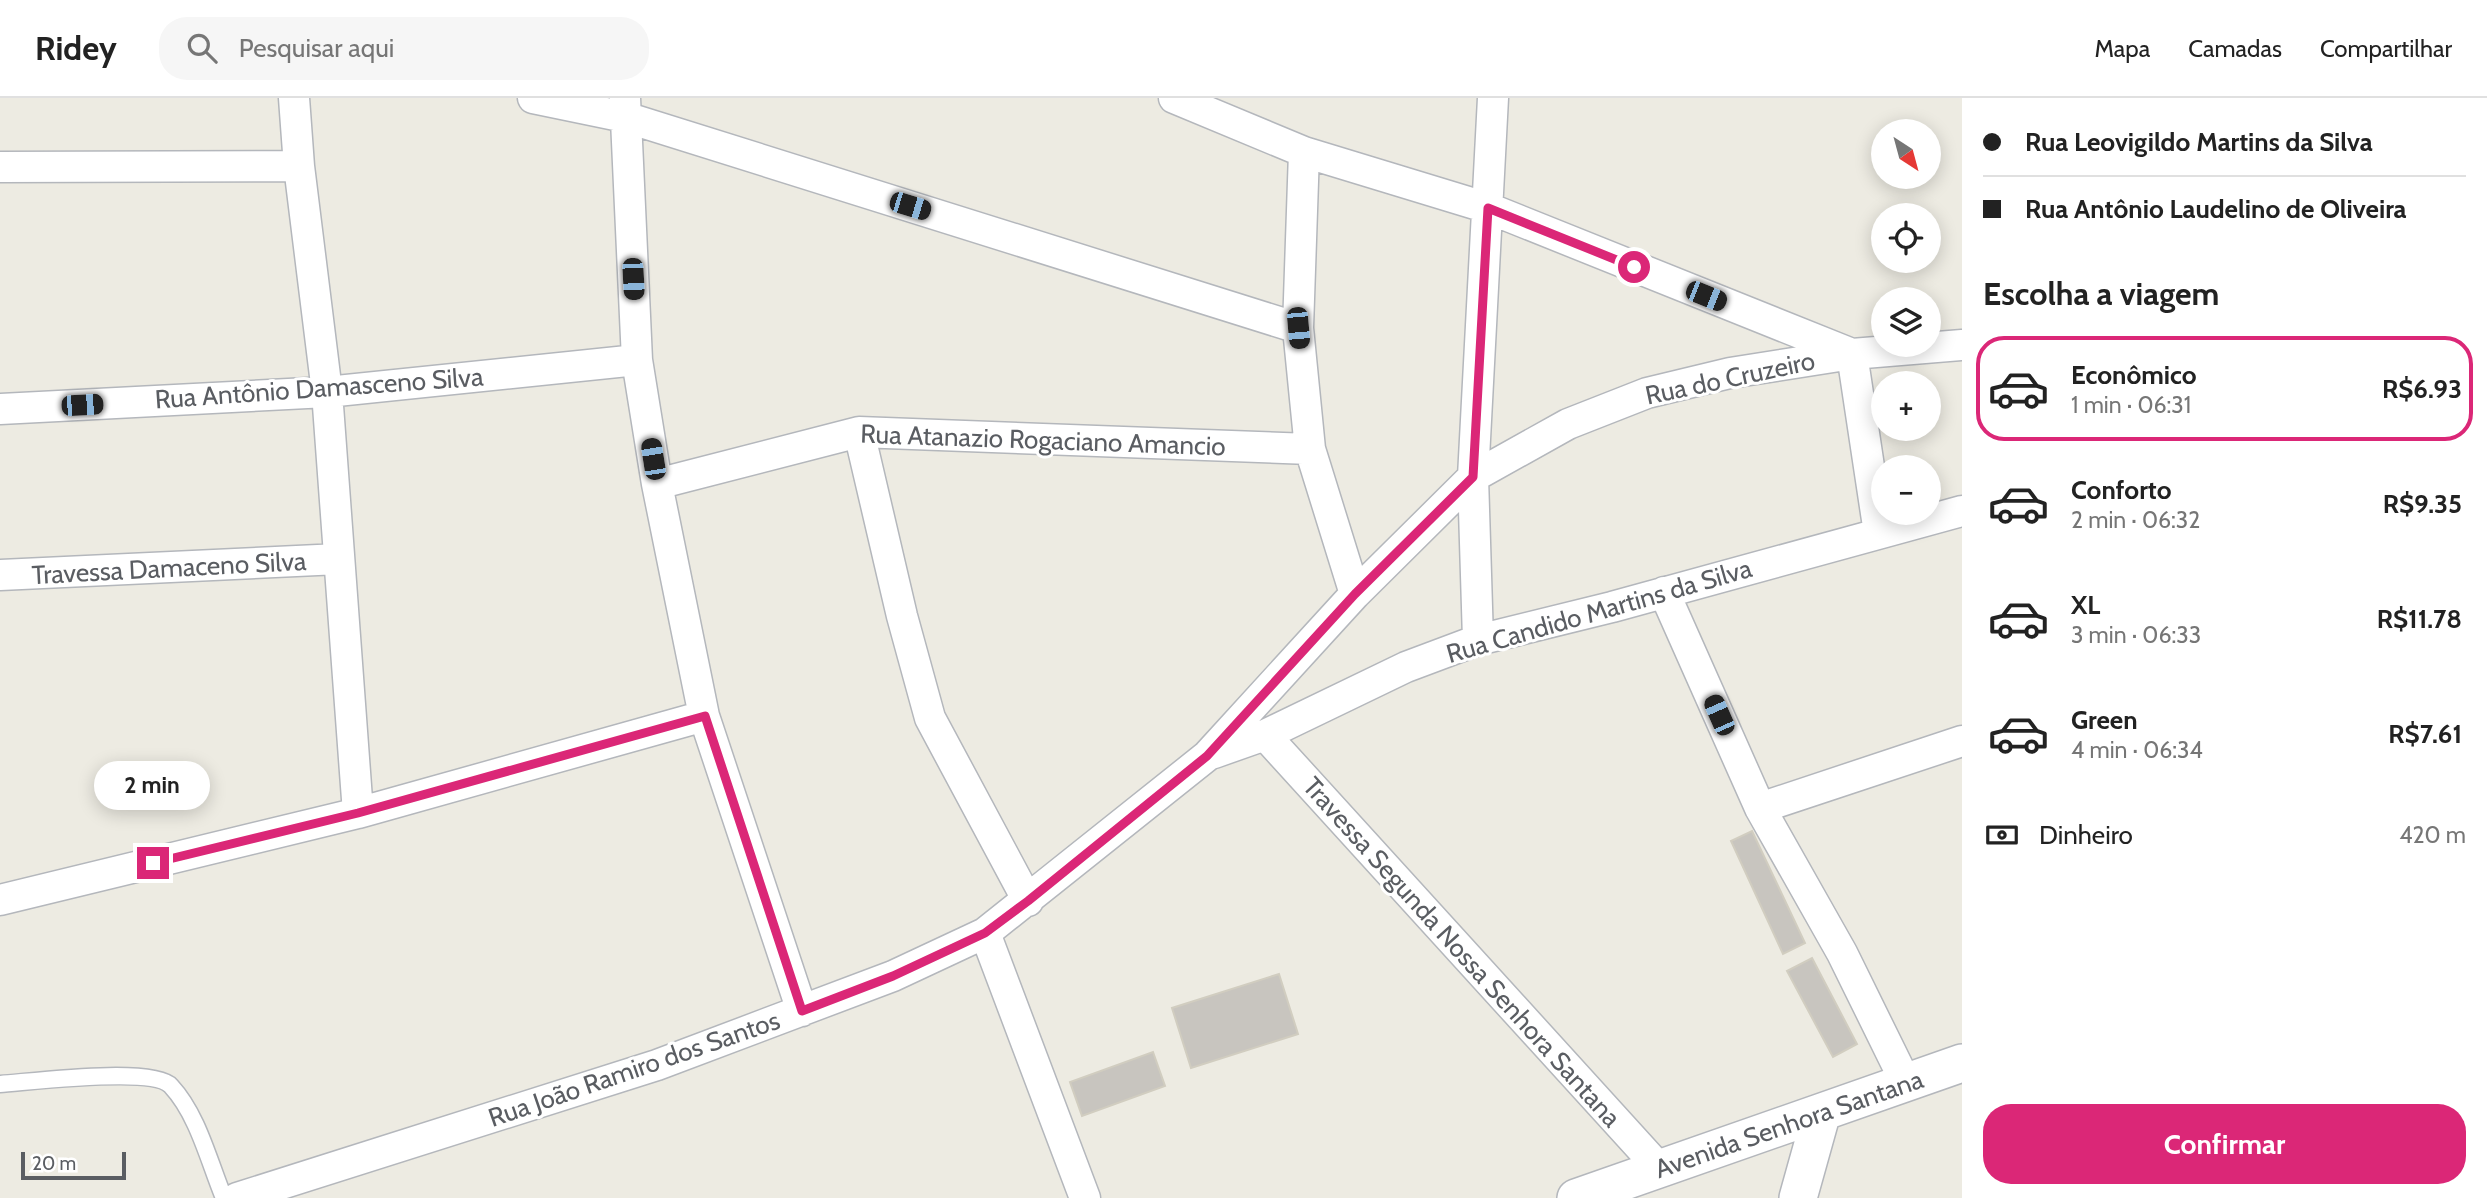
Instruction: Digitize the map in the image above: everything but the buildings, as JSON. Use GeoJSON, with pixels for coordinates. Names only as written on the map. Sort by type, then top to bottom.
{"type":"FeatureCollection","features":[{"type":"Feature","properties":{"kind":"street"},"geometry":{"type":"LineString","coordinates":[[295,98],[299,166],[327,392],[358,813]]}},
{"type":"Feature","properties":{"kind":"street"},"geometry":{"type":"LineString","coordinates":[[533,98],[625,107],[1298,328]]}},
{"type":"Feature","properties":{"kind":"street"},"geometry":{"type":"LineString","coordinates":[[1174,98],[1304,152],[1488,208],[1852,354],[1879,533]]}},
{"type":"Feature","properties":{"kind":"street"},"geometry":{"type":"LineString","coordinates":[[1478,640],[1473,477],[1493,98]]}},
{"type":"Feature","properties":{"kind":"street"},"geometry":{"type":"LineString","coordinates":[[625,107],[637,360],[657,484],[705,716],[802,1011]]}},
{"type":"Feature","properties":{"kind":"street"},"geometry":{"type":"LineString","coordinates":[[1304,152],[1298,328],[1310,449],[1355,594]]}},
{"type":"Feature","properties":{"kind":"street"},"geometry":{"type":"LineString","coordinates":[[0,167],[299,166]]}},
{"type":"Feature","properties":{"kind":"street","name":"Rua do Cruzeiro"},"geometry":{"type":"LineString","coordinates":[[1473,477],[1569,424],[1647,393],[1730,373],[1852,354],[1962,345]]}},
{"type":"Feature","properties":{"kind":"street","name":"Rua Antônio Damasceno Silva"},"geometry":{"type":"LineString","coordinates":[[0,409],[327,392],[637,360]]}},
{"type":"Feature","properties":{"kind":"street"},"geometry":{"type":"LineString","coordinates":[[859,432],[902,617],[930,718],[1028,901]]}},
{"type":"Feature","properties":{"kind":"street","name":"Rua Atanazio Rogaciano Amancio"},"geometry":{"type":"LineString","coordinates":[[657,484],[859,432],[1310,449]]}},
{"type":"Feature","properties":{"kind":"street","name":"Rua João Ramiro dos Santos"},"geometry":{"type":"LineString","coordinates":[[237,1198],[657,1065],[893,976],[985,933],[1207,756],[1355,594],[1473,477]]}},
{"type":"Feature","properties":{"kind":"street","name":"Rua Candido Martins da Silva"},"geometry":{"type":"LineString","coordinates":[[1207,756],[1265,735],[1406,667],[1478,640],[1962,511]]}},
{"type":"Feature","properties":{"kind":"street","name":"Travessa Damaceno Silva"},"geometry":{"type":"LineString","coordinates":[[0,575],[339,559]]}},
{"type":"Feature","properties":{"kind":"street"},"geometry":{"type":"LineString","coordinates":[[1664,592],[1760,808],[1842,953],[1906,1083]]}},
{"type":"Feature","properties":{"kind":"street"},"geometry":{"type":"LineString","coordinates":[[0,900],[358,813],[705,716]]}},
{"type":"Feature","properties":{"kind":"street","name":"Travessa Segunda Nossa Senhora Santana"},"geometry":{"type":"LineString","coordinates":[[1265,735],[1660,1169]]}},
{"type":"Feature","properties":{"kind":"street"},"geometry":{"type":"LineString","coordinates":[[1760,808],[1962,741]]}},
{"type":"Feature","properties":{"kind":"street"},"geometry":{"type":"LineString","coordinates":[[985,933],[1085,1198]]}},
{"type":"Feature","properties":{"kind":"street","name":"Avenida Senhora Santana"},"geometry":{"type":"LineString","coordinates":[[1576,1198],[1962,1063]]}},
{"type":"Feature","properties":{"kind":"street"},"geometry":{"type":"LineString","coordinates":[[1798,1198],[1822,1112]]}},
{"type":"Feature","properties":{"kind":"lane"},"geometry":{"type":"LineString","coordinates":[[0,1084],[145,1075],[169,1083],[186,1108],[224,1198]]}},
{"type":"Feature","properties":{"kind":"route"},"geometry":{"type":"LineString","coordinates":[[153,863],[358,813],[705,716],[802,1011],[893,976],[985,933],[1207,756],[1355,594],[1473,477],[1488,208],[1634,267]]}}]}
